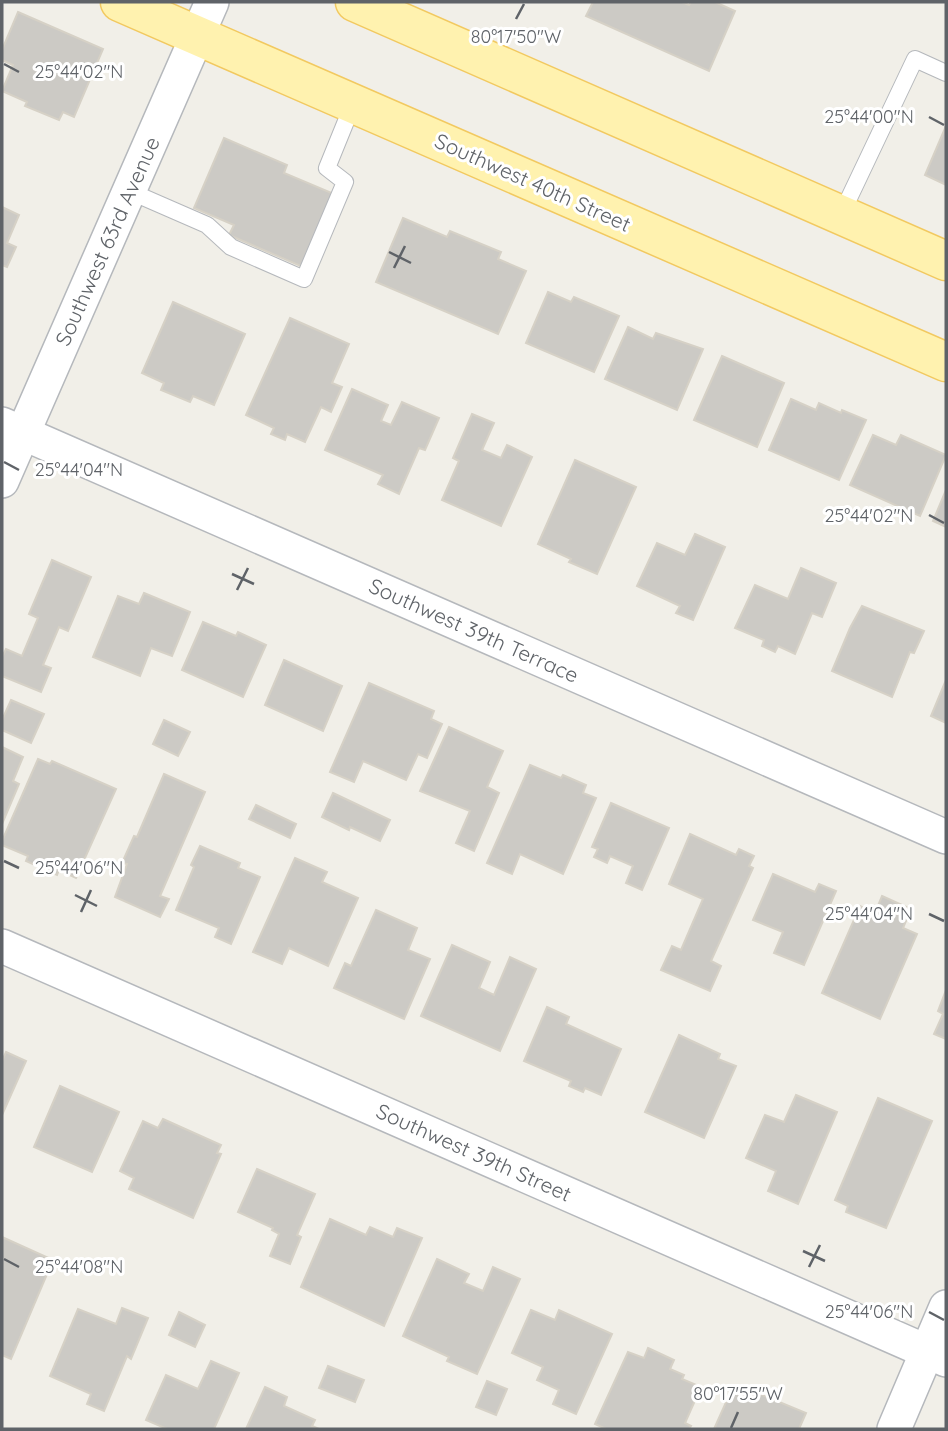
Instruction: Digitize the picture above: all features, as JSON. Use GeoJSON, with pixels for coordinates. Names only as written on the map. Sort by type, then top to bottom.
{"type":"FeatureCollection","features":[{"type":"Feature","properties":{"kind":"main road","name":"Southwest 40th Street"},"geometry":{"type":"LineString","coordinates":[[120,2],[205,19],[353,104],[946,362]]}},
{"type":"Feature","properties":{"kind":"main road"},"geometry":{"type":"LineString","coordinates":[[355,2],[946,261]]}},
{"type":"Feature","properties":{"kind":"street","name":"Southwest 63rd Avenue"},"geometry":{"type":"LineString","coordinates":[[2,481],[12,428],[129,191],[205,19]]}},
{"type":"Feature","properties":{"kind":"street","name":"Southwest 39th Terrace"},"geometry":{"type":"LineString","coordinates":[[12,428],[946,837]]}},
{"type":"Feature","properties":{"kind":"street","name":"Southwest 39th Street"},"geometry":{"type":"LineString","coordinates":[[2,946],[937,1355]]}},
{"type":"Feature","properties":{"kind":"street"},"geometry":{"type":"LineString","coordinates":[[894,1429],[937,1355],[946,1307]]}},
{"type":"Feature","properties":{"kind":"lane"},"geometry":{"type":"LineString","coordinates":[[841,215],[915,59],[946,73]]}},
{"type":"Feature","properties":{"kind":"lane"},"geometry":{"type":"LineString","coordinates":[[129,191],[208,225],[231,247],[303,279],[345,182],[327,168],[353,104]]}},
{"type":"Feature","properties":{"kind":"building"},"geometry":{"type":"Polygon","coordinates":[[[593,2],[682,2],[689,5],[691,2],[715,2],[735,11],[709,71],[586,16],[593,2]]]}},
{"type":"Feature","properties":{"kind":"building"},"geometry":{"type":"Polygon","coordinates":[[[18,12],[103,49],[74,117],[63,112],[59,120],[25,106],[27,102],[2,91],[13,65],[2,60],[2,50],[18,12]]]}},
{"type":"Feature","properties":{"kind":"building"},"geometry":{"type":"Polygon","coordinates":[[[946,126],[946,185],[925,175],[946,126]]]}},
{"type":"Feature","properties":{"kind":"building"},"geometry":{"type":"Polygon","coordinates":[[[224,138],[287,165],[284,173],[334,194],[303,267],[229,235],[234,225],[194,208],[224,138]]]}},
{"type":"Feature","properties":{"kind":"building"},"geometry":{"type":"Polygon","coordinates":[[[2,207],[19,215],[7,243],[16,247],[7,267],[2,265],[2,207]]]}},
{"type":"Feature","properties":{"kind":"building"},"geometry":{"type":"Polygon","coordinates":[[[403,218],[447,237],[450,231],[501,252],[498,259],[526,271],[498,334],[376,282],[403,218]]]}},
{"type":"Feature","properties":{"kind":"building"},"geometry":{"type":"Polygon","coordinates":[[[548,292],[571,302],[574,297],[619,316],[594,372],[526,343],[548,292]]]}},
{"type":"Feature","properties":{"kind":"building"},"geometry":{"type":"Polygon","coordinates":[[[173,302],[245,334],[214,405],[193,396],[190,402],[161,390],[164,383],[142,373],[173,302]]]}},
{"type":"Feature","properties":{"kind":"building"},"geometry":{"type":"Polygon","coordinates":[[[290,318],[349,344],[332,383],[342,387],[331,412],[321,407],[305,442],[287,434],[285,440],[271,434],[274,428],[246,415],[290,318]]]}},
{"type":"Feature","properties":{"kind":"building"},"geometry":{"type":"Polygon","coordinates":[[[628,327],[653,339],[656,333],[703,349],[677,410],[605,379],[628,327]]]}},
{"type":"Feature","properties":{"kind":"building"},"geometry":{"type":"Polygon","coordinates":[[[722,356],[784,383],[757,447],[694,420],[722,356]]]}},
{"type":"Feature","properties":{"kind":"building"},"geometry":{"type":"Polygon","coordinates":[[[352,389],[388,405],[381,421],[391,425],[402,402],[439,418],[425,450],[419,448],[399,494],[378,484],[383,475],[325,450],[352,389]]]}},
{"type":"Feature","properties":{"kind":"building"},"geometry":{"type":"Polygon","coordinates":[[[791,399],[816,410],[819,403],[866,420],[839,480],[769,450],[791,399]]]}},
{"type":"Feature","properties":{"kind":"building"},"geometry":{"type":"Polygon","coordinates":[[[472,414],[494,423],[482,450],[501,458],[507,445],[532,457],[501,526],[442,500],[459,461],[453,458],[472,414]]]}},
{"type":"Feature","properties":{"kind":"building"},"geometry":{"type":"Polygon","coordinates":[[[873,435],[896,445],[901,435],[946,455],[920,516],[850,485],[873,435]]]}},
{"type":"Feature","properties":{"kind":"building"},"geometry":{"type":"Polygon","coordinates":[[[575,460],[636,487],[597,574],[538,544],[575,460]]]}},
{"type":"Feature","properties":{"kind":"building"},"geometry":{"type":"Polygon","coordinates":[[[946,490],[946,527],[933,521],[946,490]]]}},
{"type":"Feature","properties":{"kind":"building"},"geometry":{"type":"Polygon","coordinates":[[[695,534],[725,547],[693,620],[676,613],[680,606],[637,586],[657,543],[685,555],[695,534]]]}},
{"type":"Feature","properties":{"kind":"building"},"geometry":{"type":"Polygon","coordinates":[[[52,560],[91,577],[68,631],[59,627],[43,665],[51,668],[41,692],[2,676],[2,657],[6,649],[22,656],[38,618],[29,614],[52,560]]]}},
{"type":"Feature","properties":{"kind":"building"},"geometry":{"type":"Polygon","coordinates":[[[801,568],[836,583],[822,617],[812,613],[795,654],[778,646],[775,652],[762,646],[764,640],[735,628],[755,585],[788,599],[801,568]]]}},
{"type":"Feature","properties":{"kind":"building"},"geometry":{"type":"Polygon","coordinates":[[[144,593],[190,612],[172,656],[151,648],[140,676],[93,657],[118,596],[139,604],[144,593]]]}},
{"type":"Feature","properties":{"kind":"building"},"geometry":{"type":"Polygon","coordinates":[[[862,606],[924,631],[914,653],[910,652],[892,697],[832,671],[862,606]]]}},
{"type":"Feature","properties":{"kind":"building"},"geometry":{"type":"Polygon","coordinates":[[[203,622],[236,636],[238,632],[266,645],[243,697],[182,670],[203,622]]]}},
{"type":"Feature","properties":{"kind":"building"},"geometry":{"type":"Polygon","coordinates":[[[284,660],[342,686],[323,731],[265,705],[284,660]]]}},
{"type":"Feature","properties":{"kind":"building"},"geometry":{"type":"Polygon","coordinates":[[[946,680],[946,723],[931,716],[946,680]]]}},
{"type":"Feature","properties":{"kind":"building"},"geometry":{"type":"Polygon","coordinates":[[[369,683],[434,711],[431,719],[442,724],[427,758],[418,754],[406,780],[363,761],[354,782],[330,772],[369,683]]]}},
{"type":"Feature","properties":{"kind":"building"},"geometry":{"type":"Polygon","coordinates":[[[11,700],[44,714],[31,743],[2,730],[2,720],[11,700]]]}},
{"type":"Feature","properties":{"kind":"building"},"geometry":{"type":"Polygon","coordinates":[[[164,720],[190,732],[178,756],[153,744],[164,720]]]}},
{"type":"Feature","properties":{"kind":"building"},"geometry":{"type":"Polygon","coordinates":[[[449,727],[503,751],[487,787],[499,793],[474,851],[456,843],[470,811],[420,791],[449,727]]]}},
{"type":"Feature","properties":{"kind":"building"},"geometry":{"type":"Polygon","coordinates":[[[2,747],[23,757],[13,781],[19,784],[2,824],[2,747]]]}},
{"type":"Feature","properties":{"kind":"building"},"geometry":{"type":"Polygon","coordinates":[[[38,759],[50,764],[52,761],[116,789],[76,878],[59,870],[57,875],[26,861],[28,856],[2,845],[38,759]]]}},
{"type":"Feature","properties":{"kind":"building"},"geometry":{"type":"Polygon","coordinates":[[[530,765],[586,785],[583,793],[596,798],[563,874],[520,854],[512,874],[487,863],[530,765]]]}},
{"type":"Feature","properties":{"kind":"building"},"geometry":{"type":"Polygon","coordinates":[[[164,774],[205,792],[160,896],[169,899],[160,917],[115,897],[127,864],[122,863],[134,836],[137,837],[164,774]]]}},
{"type":"Feature","properties":{"kind":"building"},"geometry":{"type":"Polygon","coordinates":[[[333,793],[390,820],[380,841],[322,817],[333,793]]]}},
{"type":"Feature","properties":{"kind":"building"},"geometry":{"type":"Polygon","coordinates":[[[611,803],[669,828],[642,890],[626,883],[633,866],[610,856],[607,863],[594,857],[598,849],[592,847],[611,803]]]}},
{"type":"Feature","properties":{"kind":"building"},"geometry":{"type":"Polygon","coordinates":[[[256,805],[296,824],[290,838],[249,819],[256,805]]]}},
{"type":"Feature","properties":{"kind":"building"},"geometry":{"type":"Polygon","coordinates":[[[690,834],[736,855],[739,849],[754,856],[749,866],[753,868],[711,961],[721,966],[710,991],[661,970],[672,946],[681,950],[703,899],[669,884],[690,834]]]}},
{"type":"Feature","properties":{"kind":"building"},"geometry":{"type":"Polygon","coordinates":[[[200,846],[240,863],[238,868],[260,877],[231,944],[215,937],[219,928],[176,910],[200,846]]]}},
{"type":"Feature","properties":{"kind":"building"},"geometry":{"type":"Polygon","coordinates":[[[295,858],[327,872],[322,882],[358,898],[328,966],[289,948],[282,964],[253,952],[295,858]]]}},
{"type":"Feature","properties":{"kind":"building"},"geometry":{"type":"Polygon","coordinates":[[[773,874],[815,892],[819,884],[836,891],[804,965],[774,953],[783,932],[753,920],[773,874]]]}},
{"type":"Feature","properties":{"kind":"building"},"geometry":{"type":"Polygon","coordinates":[[[882,896],[911,909],[903,928],[917,934],[880,1019],[822,993],[860,906],[875,913],[882,896]]]}},
{"type":"Feature","properties":{"kind":"building"},"geometry":{"type":"Polygon","coordinates":[[[376,910],[417,928],[408,950],[430,959],[404,1019],[334,988],[345,963],[351,966],[376,910]]]}},
{"type":"Feature","properties":{"kind":"building"},"geometry":{"type":"Polygon","coordinates":[[[452,945],[490,962],[479,988],[494,995],[510,957],[536,969],[500,1051],[421,1016],[452,945]]]}},
{"type":"Feature","properties":{"kind":"building"},"geometry":{"type":"Polygon","coordinates":[[[946,990],[946,1039],[934,1034],[943,1014],[938,1011],[946,990]]]}},
{"type":"Feature","properties":{"kind":"building"},"geometry":{"type":"Polygon","coordinates":[[[547,1007],[569,1017],[566,1024],[621,1049],[601,1095],[585,1088],[583,1092],[569,1086],[571,1081],[524,1061],[547,1007]]]}},
{"type":"Feature","properties":{"kind":"building"},"geometry":{"type":"Polygon","coordinates":[[[679,1035],[720,1054],[718,1059],[736,1066],[704,1138],[645,1112],[679,1035]]]}},
{"type":"Feature","properties":{"kind":"building"},"geometry":{"type":"Polygon","coordinates":[[[6,1052],[26,1061],[2,1115],[2,1061],[6,1052]]]}},
{"type":"Feature","properties":{"kind":"building"},"geometry":{"type":"Polygon","coordinates":[[[60,1086],[119,1112],[92,1172],[34,1147],[60,1086]]]}},
{"type":"Feature","properties":{"kind":"building"},"geometry":{"type":"Polygon","coordinates":[[[796,1095],[837,1112],[798,1204],[768,1191],[776,1171],[746,1158],[765,1115],[784,1122],[796,1095]]]}},
{"type":"Feature","properties":{"kind":"building"},"geometry":{"type":"Polygon","coordinates":[[[878,1098],[932,1121],[886,1228],[846,1212],[848,1206],[835,1200],[878,1098]]]}},
{"type":"Feature","properties":{"kind":"building"},"geometry":{"type":"Polygon","coordinates":[[[163,1119],[221,1145],[217,1153],[221,1154],[193,1218],[129,1189],[134,1178],[120,1171],[143,1121],[158,1128],[163,1119]]]}},
{"type":"Feature","properties":{"kind":"building"},"geometry":{"type":"Polygon","coordinates":[[[257,1169],[315,1194],[297,1235],[301,1237],[290,1264],[270,1256],[279,1234],[272,1230],[273,1228],[238,1212],[257,1169]]]}},
{"type":"Feature","properties":{"kind":"building"},"geometry":{"type":"Polygon","coordinates":[[[330,1219],[366,1235],[370,1227],[393,1237],[397,1228],[422,1238],[384,1326],[301,1287],[330,1219]]]}},
{"type":"Feature","properties":{"kind":"building"},"geometry":{"type":"Polygon","coordinates":[[[2,1237],[53,1260],[11,1359],[2,1355],[2,1237]]]}},
{"type":"Feature","properties":{"kind":"building"},"geometry":{"type":"Polygon","coordinates":[[[437,1259],[469,1274],[464,1283],[483,1291],[493,1267],[520,1279],[477,1374],[447,1361],[449,1357],[403,1336],[437,1259]]]}},
{"type":"Feature","properties":{"kind":"building"},"geometry":{"type":"Polygon","coordinates":[[[122,1308],[148,1318],[131,1359],[127,1356],[104,1411],[87,1404],[91,1394],[50,1376],[78,1309],[116,1324],[122,1308]]]}},
{"type":"Feature","properties":{"kind":"building"},"geometry":{"type":"Polygon","coordinates":[[[531,1310],[555,1320],[559,1310],[612,1334],[576,1414],[553,1404],[559,1390],[537,1380],[543,1367],[512,1353],[531,1310]]]}},
{"type":"Feature","properties":{"kind":"building"},"geometry":{"type":"Polygon","coordinates":[[[179,1312],[205,1325],[195,1347],[169,1335],[179,1312]]]}},
{"type":"Feature","properties":{"kind":"building"},"geometry":{"type":"Polygon","coordinates":[[[648,1348],[674,1360],[670,1369],[684,1375],[682,1379],[701,1387],[685,1423],[691,1426],[689,1429],[606,1429],[595,1424],[628,1352],[644,1358],[648,1348]]]}},
{"type":"Feature","properties":{"kind":"building"},"geometry":{"type":"Polygon","coordinates":[[[211,1361],[239,1373],[214,1429],[167,1429],[146,1420],[166,1375],[198,1389],[211,1361]]]}},
{"type":"Feature","properties":{"kind":"building"},"geometry":{"type":"Polygon","coordinates":[[[328,1366],[364,1380],[355,1402],[319,1388],[328,1366]]]}},
{"type":"Feature","properties":{"kind":"building"},"geometry":{"type":"Polygon","coordinates":[[[487,1381],[507,1389],[496,1415],[476,1407],[487,1381]]]}},
{"type":"Feature","properties":{"kind":"building"},"geometry":{"type":"Polygon","coordinates":[[[265,1387],[287,1397],[284,1406],[315,1420],[312,1426],[319,1429],[246,1429],[265,1387]]]}},
{"type":"Feature","properties":{"kind":"building"},"geometry":{"type":"Polygon","coordinates":[[[731,1391],[751,1400],[755,1392],[806,1413],[799,1429],[714,1429],[731,1391]]]}}]}
